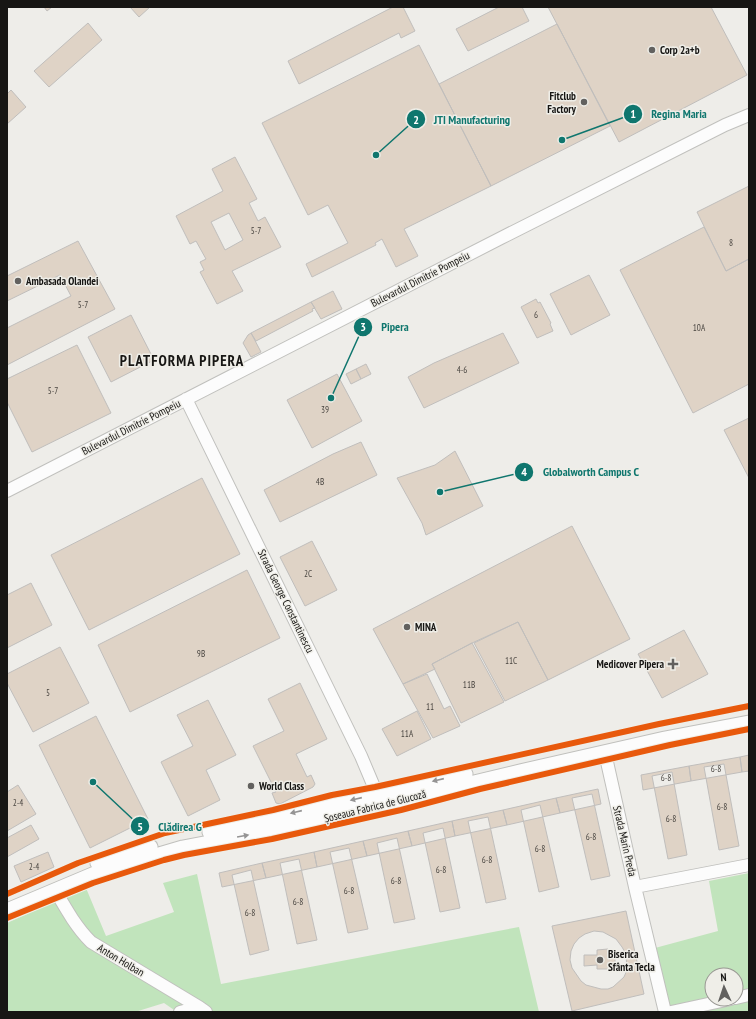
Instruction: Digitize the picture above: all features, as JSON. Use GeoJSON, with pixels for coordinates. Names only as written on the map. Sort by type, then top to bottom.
{"type":"FeatureCollection","features":[{"type":"Feature","properties":{"kind":"main road","name":"Șoseaua Fabrica de Glucoză"},"geometry":{"type":"LineString","coordinates":[[7,911],[95,874],[183,848],[273,831],[380,800],[631,737],[749,713]]}},
{"type":"Feature","properties":{"kind":"main road","name":"Șoseaua Fabrica de Glucoză"},"geometry":{"type":"LineString","coordinates":[[7,901],[125,854],[186,837],[462,785],[749,722]]}},
{"type":"Feature","properties":{"kind":"street","name":"Bulevardul Dimitrie Pompeiu"},"geometry":{"type":"LineString","coordinates":[[7,491],[627,174],[725,125],[749,115]]}},
{"type":"Feature","properties":{"kind":"street","name":"Strada George Constantinescu"},"geometry":{"type":"LineString","coordinates":[[186,399],[362,756],[380,800]]}},
{"type":"Feature","properties":{"kind":"street","name":"Strada Marin Preda"},"geometry":{"type":"LineString","coordinates":[[605,753],[635,887],[749,865]]}},
{"type":"Feature","properties":{"kind":"street"},"geometry":{"type":"LineString","coordinates":[[635,887],[671,1012],[704,1005]]}},
{"type":"Feature","properties":{"kind":"street","name":"Anton Holban"},"geometry":{"type":"LineString","coordinates":[[55,890],[74,923],[91,942],[202,1009]]}},
{"type":"Feature","properties":{"kind":"street"},"geometry":{"type":"LineString","coordinates":[[180,1012],[202,1009]]}},
{"type":"Feature","properties":{"kind":"green space"},"geometry":{"type":"Polygon","coordinates":[[[749,873],[749,1012],[669,1012],[655,948],[718,931],[709,881],[749,873]]]}},
{"type":"Feature","properties":{"kind":"green space"},"geometry":{"type":"Polygon","coordinates":[[[197,874],[221,984],[519,927],[539,1012],[177,1012],[164,1003],[135,1012],[7,1012],[7,923],[86,888],[106,936],[174,912],[163,883],[197,874]]]}},
{"type":"Feature","properties":{"kind":"building"},"geometry":{"type":"Polygon","coordinates":[[[44,7],[52,7],[47,11],[44,7]]]}},
{"type":"Feature","properties":{"kind":"building"},"geometry":{"type":"Polygon","coordinates":[[[130,7],[150,7],[139,17],[130,7]]]}},
{"type":"Feature","properties":{"kind":"building"},"geometry":{"type":"Polygon","coordinates":[[[393,7],[403,7],[415,31],[401,38],[399,33],[299,84],[288,61],[393,7]]]}},
{"type":"Feature","properties":{"kind":"building"},"geometry":{"type":"Polygon","coordinates":[[[499,7],[522,7],[529,21],[468,51],[456,29],[499,7]]]}},
{"type":"Feature","properties":{"kind":"building","name":"Corp 2a+b"},"geometry":{"type":"Polygon","coordinates":[[[548,7],[711,7],[747,75],[619,142],[548,7]]]}},
{"type":"Feature","properties":{"kind":"building"},"geometry":{"type":"Polygon","coordinates":[[[88,23],[102,40],[49,87],[34,71],[88,23]]]}},
{"type":"Feature","properties":{"kind":"building"},"geometry":{"type":"Polygon","coordinates":[[[557,24],[610,126],[491,186],[439,84],[557,24]]]}},
{"type":"Feature","properties":{"kind":"building"},"geometry":{"type":"Polygon","coordinates":[[[419,45],[491,186],[404,229],[418,256],[396,267],[382,239],[375,243],[376,245],[312,277],[306,264],[348,243],[328,205],[308,215],[262,123],[419,45]]]}},
{"type":"Feature","properties":{"kind":"building"},"geometry":{"type":"Polygon","coordinates":[[[11,90],[26,107],[7,124],[7,94],[11,90]]]}},
{"type":"Feature","properties":{"kind":"building"},"geometry":{"type":"Polygon","coordinates":[[[235,157],[257,199],[249,203],[258,221],[265,217],[281,247],[232,271],[243,291],[217,304],[200,272],[204,270],[200,262],[206,259],[196,241],[190,244],[176,216],[223,191],[212,169],[235,157]],[[229,213],[211,222],[225,250],[243,240],[229,213]]]}},
{"type":"Feature","properties":{"kind":"building"},"geometry":{"type":"Polygon","coordinates":[[[749,186],[749,259],[726,271],[697,212],[749,186]]]}},
{"type":"Feature","properties":{"kind":"building"},"geometry":{"type":"Polygon","coordinates":[[[704,227],[726,271],[749,259],[749,384],[693,413],[620,270],[704,227]]]}},
{"type":"Feature","properties":{"kind":"building"},"geometry":{"type":"Polygon","coordinates":[[[78,241],[115,309],[7,365],[7,328],[71,296],[60,275],[7,301],[7,276],[78,241]]]}},
{"type":"Feature","properties":{"kind":"building"},"geometry":{"type":"Polygon","coordinates":[[[589,275],[610,315],[571,335],[550,294],[589,275]]]}},
{"type":"Feature","properties":{"kind":"building"},"geometry":{"type":"Polygon","coordinates":[[[333,291],[342,309],[321,319],[311,302],[333,291]]]}},
{"type":"Feature","properties":{"kind":"building"},"geometry":{"type":"Polygon","coordinates":[[[536,299],[538,303],[540,302],[551,323],[550,324],[553,331],[537,338],[521,307],[536,299]]]}},
{"type":"Feature","properties":{"kind":"building"},"geometry":{"type":"Polygon","coordinates":[[[311,302],[315,308],[312,309],[313,311],[256,341],[251,333],[311,302]]]}},
{"type":"Feature","properties":{"kind":"building"},"geometry":{"type":"Polygon","coordinates":[[[131,315],[154,360],[111,382],[88,337],[131,315]]]}},
{"type":"Feature","properties":{"kind":"building"},"geometry":{"type":"Polygon","coordinates":[[[251,333],[261,352],[251,357],[243,343],[251,333]]]}},
{"type":"Feature","properties":{"kind":"building"},"geometry":{"type":"Polygon","coordinates":[[[503,333],[519,363],[424,408],[408,377],[434,363],[503,333]]]}},
{"type":"Feature","properties":{"kind":"building"},"geometry":{"type":"Polygon","coordinates":[[[77,345],[111,413],[32,452],[7,402],[7,379],[77,345]]]}},
{"type":"Feature","properties":{"kind":"building"},"geometry":{"type":"Polygon","coordinates":[[[366,364],[371,374],[361,379],[356,369],[366,364]]]}},
{"type":"Feature","properties":{"kind":"building"},"geometry":{"type":"Polygon","coordinates":[[[356,369],[361,379],[351,384],[346,374],[356,369]]]}},
{"type":"Feature","properties":{"kind":"building"},"geometry":{"type":"Polygon","coordinates":[[[337,374],[362,421],[312,448],[287,400],[337,374]]]}},
{"type":"Feature","properties":{"kind":"building"},"geometry":{"type":"Polygon","coordinates":[[[749,418],[749,478],[724,430],[749,418]]]}},
{"type":"Feature","properties":{"kind":"building"},"geometry":{"type":"Polygon","coordinates":[[[361,442],[377,475],[280,522],[264,490],[333,454],[361,442]]]}},
{"type":"Feature","properties":{"kind":"building"},"geometry":{"type":"Polygon","coordinates":[[[455,451],[483,506],[426,535],[422,523],[397,478],[435,465],[455,451]]]}},
{"type":"Feature","properties":{"kind":"building"},"geometry":{"type":"Polygon","coordinates":[[[202,478],[240,554],[89,630],[51,555],[202,478]]]}},
{"type":"Feature","properties":{"kind":"building"},"geometry":{"type":"Polygon","coordinates":[[[572,526],[630,639],[548,680],[518,622],[472,643],[432,664],[435,669],[403,684],[373,629],[572,526]]]}},
{"type":"Feature","properties":{"kind":"building"},"geometry":{"type":"Polygon","coordinates":[[[312,541],[337,590],[305,606],[280,557],[312,541]]]}},
{"type":"Feature","properties":{"kind":"building"},"geometry":{"type":"Polygon","coordinates":[[[247,570],[280,638],[130,712],[98,645],[247,570]]]}},
{"type":"Feature","properties":{"kind":"building"},"geometry":{"type":"Polygon","coordinates":[[[31,583],[52,625],[7,648],[7,595],[31,583]]]}},
{"type":"Feature","properties":{"kind":"building"},"geometry":{"type":"Polygon","coordinates":[[[518,622],[548,680],[505,701],[474,643],[518,622]]]}},
{"type":"Feature","properties":{"kind":"building","name":"Medicover Pipera"},"geometry":{"type":"Polygon","coordinates":[[[684,630],[708,674],[662,698],[638,654],[684,630]]]}},
{"type":"Feature","properties":{"kind":"building"},"geometry":{"type":"Polygon","coordinates":[[[472,643],[504,702],[461,723],[432,664],[472,643]]]}},
{"type":"Feature","properties":{"kind":"building"},"geometry":{"type":"Polygon","coordinates":[[[60,647],[89,703],[33,732],[7,683],[7,674],[60,647]]]}},
{"type":"Feature","properties":{"kind":"building"},"geometry":{"type":"Polygon","coordinates":[[[427,674],[444,709],[450,706],[460,726],[433,738],[403,684],[427,674]]]}},
{"type":"Feature","properties":{"kind":"building"},"geometry":{"type":"Polygon","coordinates":[[[300,683],[327,739],[296,754],[307,777],[311,775],[315,784],[313,787],[280,804],[276,803],[272,793],[276,792],[253,746],[284,731],[268,699],[300,683]]]}},
{"type":"Feature","properties":{"kind":"building"},"geometry":{"type":"Polygon","coordinates":[[[208,700],[236,755],[206,770],[220,800],[188,816],[161,762],[193,746],[177,715],[208,700]]]}},
{"type":"Feature","properties":{"kind":"building"},"geometry":{"type":"Polygon","coordinates":[[[417,711],[431,739],[397,756],[382,729],[417,711]]]}},
{"type":"Feature","properties":{"kind":"building"},"geometry":{"type":"Polygon","coordinates":[[[96,716],[148,819],[90,848],[39,745],[96,716]]]}},
{"type":"Feature","properties":{"kind":"building"},"geometry":{"type":"Polygon","coordinates":[[[749,755],[749,771],[742,772],[740,757],[749,755]]]}},
{"type":"Feature","properties":{"kind":"building"},"geometry":{"type":"Polygon","coordinates":[[[740,757],[742,772],[691,781],[689,766],[740,757]]]}},
{"type":"Feature","properties":{"kind":"building"},"geometry":{"type":"Polygon","coordinates":[[[724,764],[739,846],[719,850],[704,767],[724,764]]]}},
{"type":"Feature","properties":{"kind":"building"},"geometry":{"type":"Polygon","coordinates":[[[689,766],[691,781],[643,790],[641,775],[689,766]]]}},
{"type":"Feature","properties":{"kind":"building"},"geometry":{"type":"Polygon","coordinates":[[[672,772],[687,855],[668,859],[652,776],[672,772]]]}},
{"type":"Feature","properties":{"kind":"building"},"geometry":{"type":"Polygon","coordinates":[[[18,785],[36,814],[7,831],[7,792],[18,785]]]}},
{"type":"Feature","properties":{"kind":"building"},"geometry":{"type":"Polygon","coordinates":[[[598,789],[601,804],[560,813],[556,798],[598,789]]]}},
{"type":"Feature","properties":{"kind":"building"},"geometry":{"type":"Polygon","coordinates":[[[592,794],[610,876],[591,880],[572,798],[592,794]]]}},
{"type":"Feature","properties":{"kind":"building"},"geometry":{"type":"Polygon","coordinates":[[[556,798],[560,813],[507,825],[503,810],[556,798]]]}},
{"type":"Feature","properties":{"kind":"building"},"geometry":{"type":"Polygon","coordinates":[[[540,805],[559,887],[539,892],[521,810],[540,805]]]}},
{"type":"Feature","properties":{"kind":"building"},"geometry":{"type":"Polygon","coordinates":[[[503,810],[507,825],[455,836],[452,821],[503,810]]]}},
{"type":"Feature","properties":{"kind":"building"},"geometry":{"type":"Polygon","coordinates":[[[488,817],[506,899],[486,903],[468,821],[488,817]]]}},
{"type":"Feature","properties":{"kind":"building"},"geometry":{"type":"Polygon","coordinates":[[[452,821],[455,836],[412,846],[408,831],[452,821]]]}},
{"type":"Feature","properties":{"kind":"building"},"geometry":{"type":"Polygon","coordinates":[[[31,825],[39,839],[7,857],[7,838],[31,825]]]}},
{"type":"Feature","properties":{"kind":"building"},"geometry":{"type":"Polygon","coordinates":[[[443,828],[460,908],[440,912],[423,833],[443,828]]]}},
{"type":"Feature","properties":{"kind":"building"},"geometry":{"type":"Polygon","coordinates":[[[408,831],[412,846],[367,856],[363,841],[408,831]]]}},
{"type":"Feature","properties":{"kind":"building"},"geometry":{"type":"Polygon","coordinates":[[[397,838],[415,919],[394,923],[377,843],[397,838]]]}},
{"type":"Feature","properties":{"kind":"building"},"geometry":{"type":"Polygon","coordinates":[[[363,841],[367,856],[317,867],[314,852],[363,841]]]}},
{"type":"Feature","properties":{"kind":"building"},"geometry":{"type":"Polygon","coordinates":[[[349,848],[368,929],[348,933],[330,852],[349,848]]]}},
{"type":"Feature","properties":{"kind":"building"},"geometry":{"type":"Polygon","coordinates":[[[48,852],[54,867],[21,882],[14,866],[48,852]]]}},
{"type":"Feature","properties":{"kind":"building"},"geometry":{"type":"Polygon","coordinates":[[[314,852],[317,867],[266,878],[262,863],[314,852]]]}},
{"type":"Feature","properties":{"kind":"building"},"geometry":{"type":"Polygon","coordinates":[[[299,859],[317,940],[297,944],[280,863],[299,859]]]}},
{"type":"Feature","properties":{"kind":"building"},"geometry":{"type":"Polygon","coordinates":[[[262,863],[266,878],[222,887],[219,873],[262,863]]]}},
{"type":"Feature","properties":{"kind":"building"},"geometry":{"type":"Polygon","coordinates":[[[251,870],[269,950],[250,955],[232,875],[251,870]]]}},
{"type":"Feature","properties":{"kind":"building"},"geometry":{"type":"Polygon","coordinates":[[[626,911],[644,994],[572,1011],[552,926],[626,911]],[[594,931],[579,938],[571,951],[570,960],[572,968],[581,981],[586,985],[601,989],[608,989],[613,987],[624,977],[627,970],[626,954],[616,939],[603,932],[594,931]]]}},
{"type":"Feature","properties":{"kind":"building","name":"Biserica Sfânta Tecla"},"geometry":{"type":"Polygon","coordinates":[[[608,949],[609,954],[615,954],[615,965],[609,965],[609,969],[597,969],[597,965],[584,966],[584,955],[597,955],[597,950],[608,949]]]}},
{"type":"Feature","properties":{"kind":"cycle path"},"geometry":{"type":"LineString","coordinates":[[7,894],[78,863],[165,833],[273,810],[332,795],[749,706]]}},
{"type":"Feature","properties":{"kind":"cycle path"},"geometry":{"type":"LineString","coordinates":[[7,918],[93,883],[164,860],[272,839],[401,810],[480,789],[670,745],[749,729]]}},
{"type":"Feature","properties":{"kind":"place","name":"Corp 2a+b"},"geometry":{"type":"Point","coordinates":[652,50]}},
{"type":"Feature","properties":{"kind":"place","name":"Fitclub Factory"},"geometry":{"type":"Point","coordinates":[584,102]}},
{"type":"Feature","properties":{"kind":"place","name":"Regina Maria"},"geometry":{"type":"Point","coordinates":[562,140]}},
{"type":"Feature","properties":{"kind":"place","name":"JTI Manufacturing"},"geometry":{"type":"Point","coordinates":[376,155]}},
{"type":"Feature","properties":{"kind":"place","name":"Ambasada Olandei"},"geometry":{"type":"Point","coordinates":[18,281]}},
{"type":"Feature","properties":{"kind":"place","name":"Pipera"},"geometry":{"type":"Point","coordinates":[331,398]}},
{"type":"Feature","properties":{"kind":"place","name":"Globalworth Campus C"},"geometry":{"type":"Point","coordinates":[440,492]}},
{"type":"Feature","properties":{"kind":"place","name":"MINA"},"geometry":{"type":"Point","coordinates":[407,627]}},
{"type":"Feature","properties":{"kind":"place","name":"Medicover Pipera"},"geometry":{"type":"Point","coordinates":[673,664]}},
{"type":"Feature","properties":{"kind":"place","name":"Clădirea G"},"geometry":{"type":"Point","coordinates":[93,782]}},
{"type":"Feature","properties":{"kind":"place","name":"World Class"},"geometry":{"type":"Point","coordinates":[251,786]}},
{"type":"Feature","properties":{"kind":"place","name":"Biserica Sfânta Tecla"},"geometry":{"type":"Point","coordinates":[600,960]}},
{"type":"Feature","properties":{"kind":"district","name":"PLATFORMA PIPERA"},"geometry":{"type":"Point","coordinates":[182,361]}}]}
